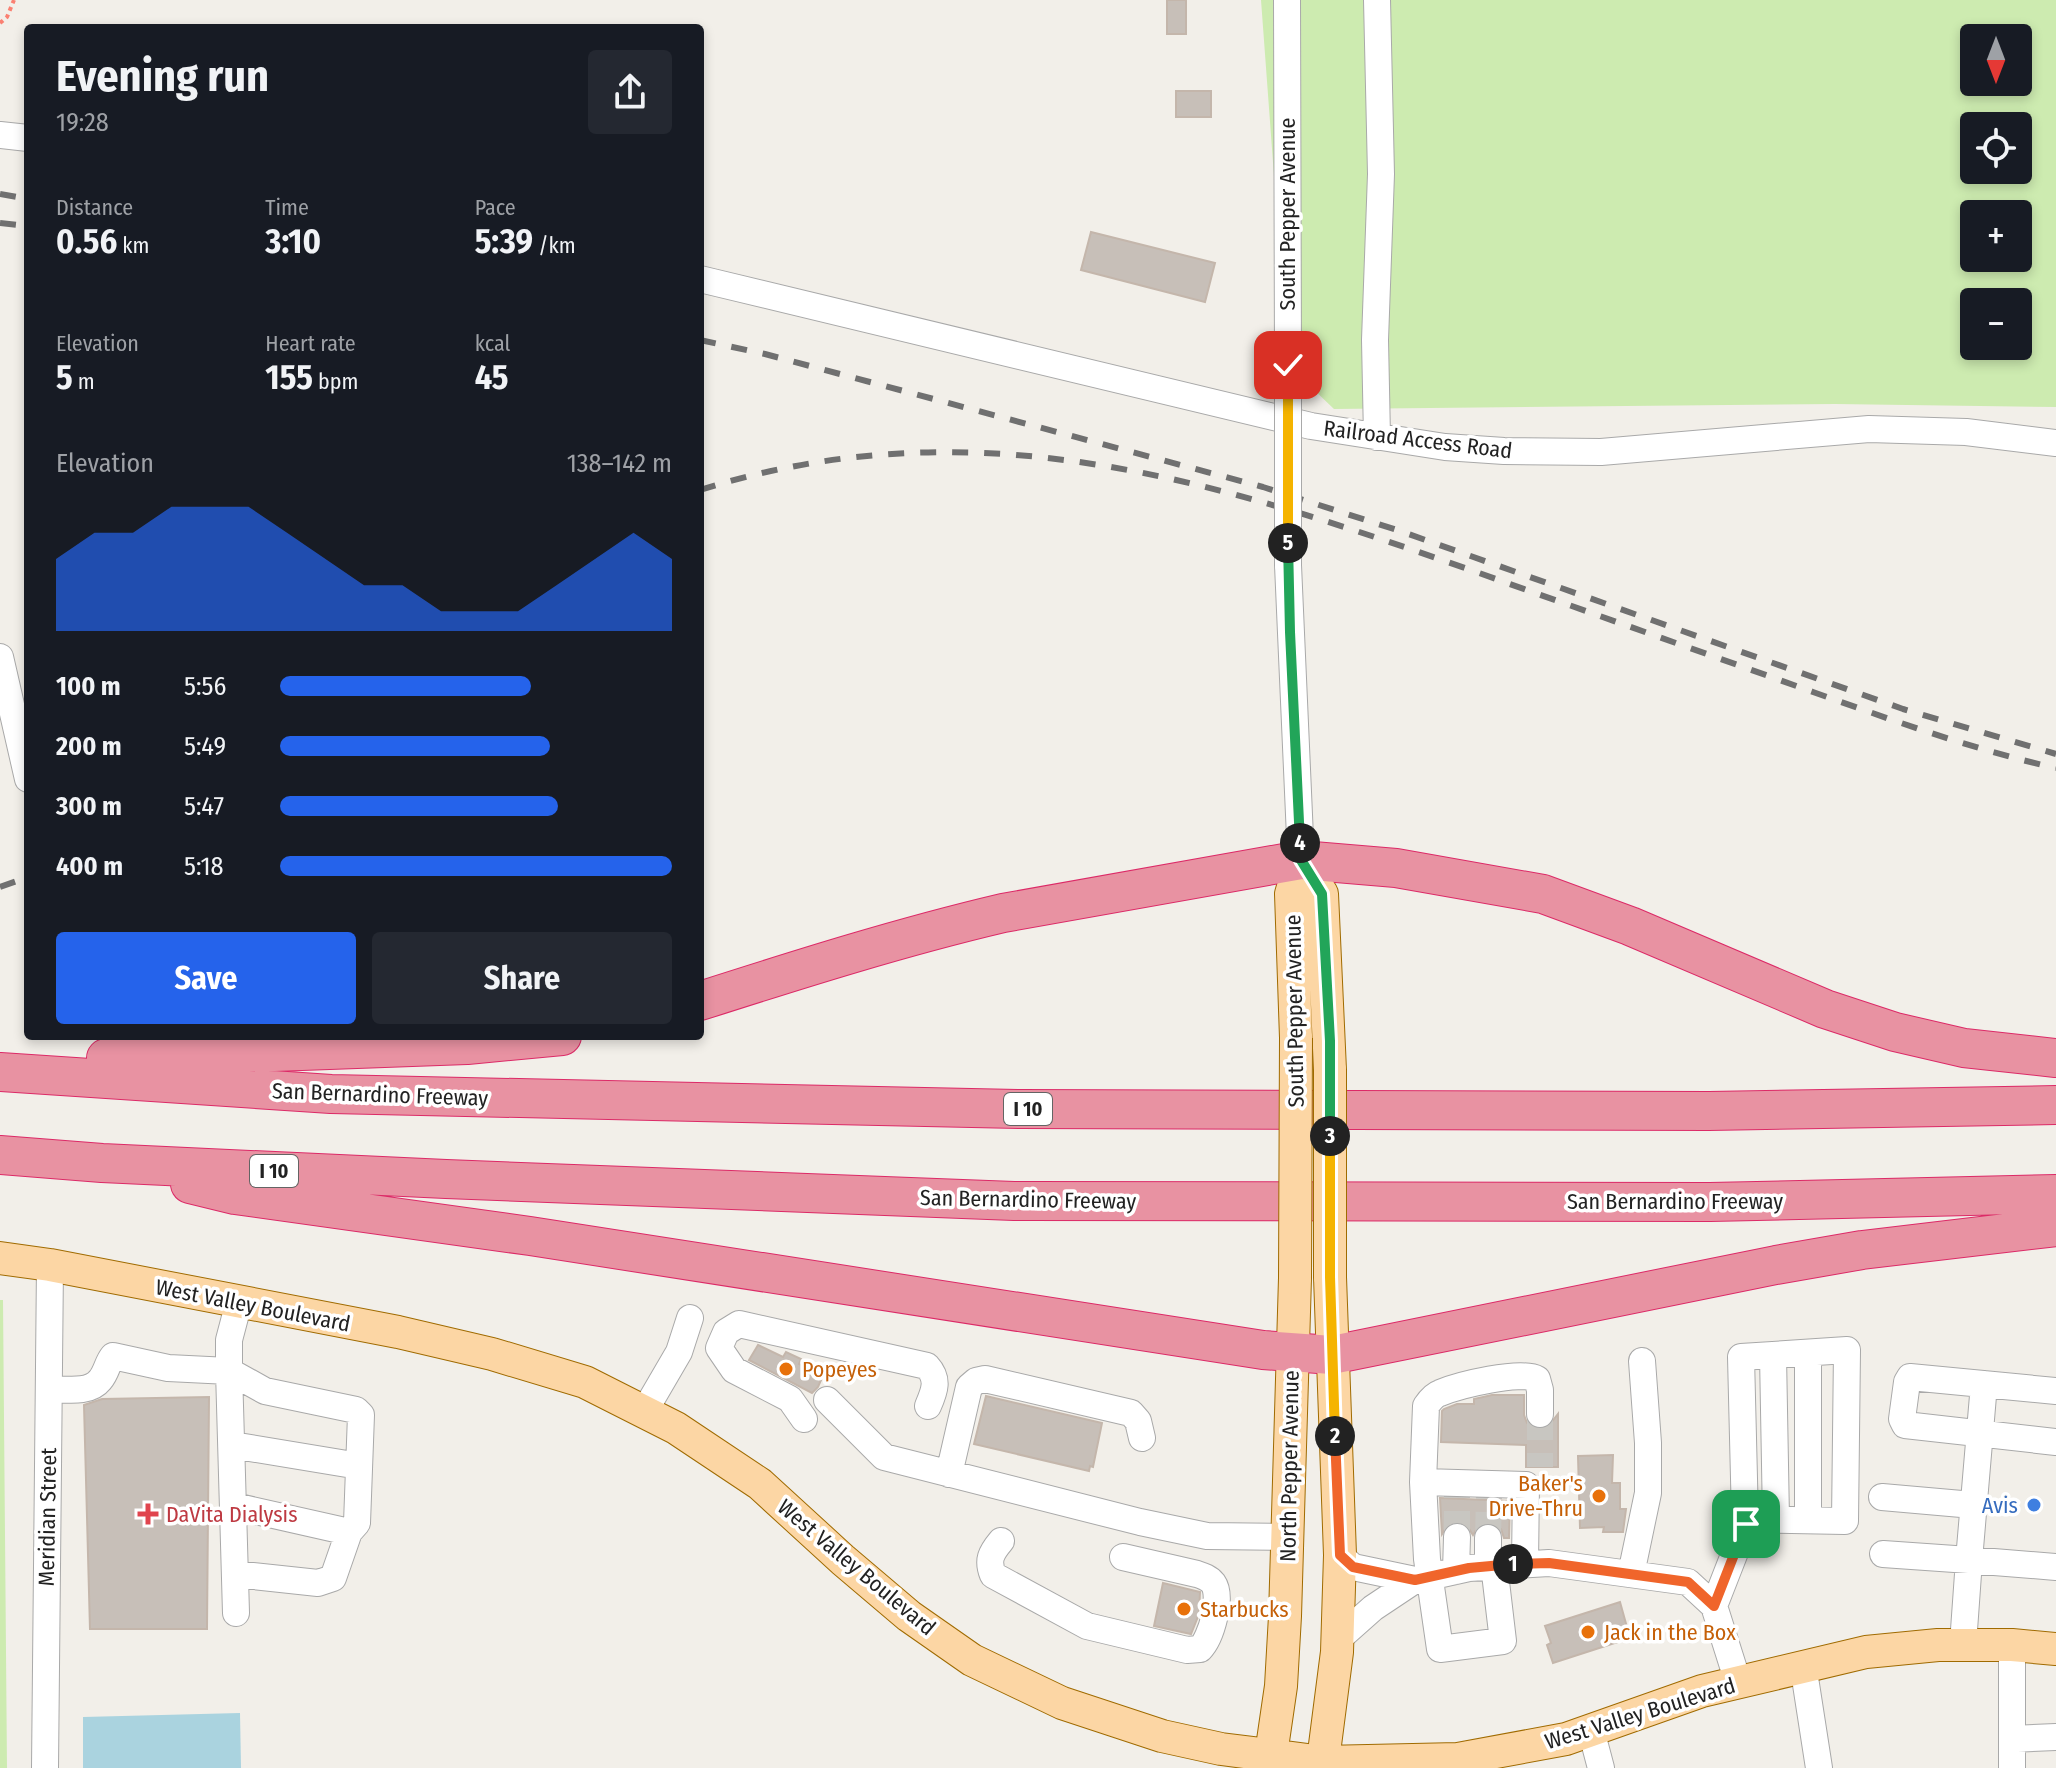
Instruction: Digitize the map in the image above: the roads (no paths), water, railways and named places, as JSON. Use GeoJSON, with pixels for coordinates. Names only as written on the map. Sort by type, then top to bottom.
{"type":"FeatureCollection","features":[{"type":"Feature","properties":{"kind":"highway"},"geometry":{"type":"LineString","coordinates":[[704,1000],[955,924],[1301,860],[1435,873],[1543,894],[1630,926],[1825,1009],[1881,1028],[1964,1048],[2056,1058]]}},
{"type":"Feature","properties":{"kind":"highway"},"geometry":{"type":"LineString","coordinates":[[0,1061],[467,1045],[520,1040]]}},
{"type":"Feature","properties":{"kind":"highway","name":"San Bernardino Freeway"},"geometry":{"type":"LineString","coordinates":[[0,1072],[331,1094],[1020,1109],[1709,1111],[2056,1105]]}},
{"type":"Feature","properties":{"kind":"highway","name":"San Bernardino Freeway"},"geometry":{"type":"LineString","coordinates":[[0,1155],[102,1163],[446,1179],[1014,1201],[1710,1202],[2056,1194]]}},
{"type":"Feature","properties":{"kind":"highway"},"geometry":{"type":"LineString","coordinates":[[102,1163],[235,1195],[530,1236],[1291,1354],[1332,1355],[1862,1250],[2056,1227]]}},
{"type":"Feature","properties":{"kind":"main road","name":"South Pepper Avenue"},"geometry":{"type":"LineString","coordinates":[[1297,1163],[1291,894],[1301,860]]}},
{"type":"Feature","properties":{"kind":"main road","name":"South Pepper Avenue"},"geometry":{"type":"LineString","coordinates":[[1301,860],[1322,894],[1330,1041],[1330,1163]]}},
{"type":"Feature","properties":{"kind":"main road","name":"North Pepper Avenue"},"geometry":{"type":"LineString","coordinates":[[1270,1761],[1281,1686],[1288,1537],[1297,1163]]}},
{"type":"Feature","properties":{"kind":"main road","name":"North Pepper Avenue"},"geometry":{"type":"LineString","coordinates":[[1322,1765],[1337,1640],[1340,1555],[1330,1277],[1330,1163]]}},
{"type":"Feature","properties":{"kind":"main road","name":"West Valley Boulevard"},"geometry":{"type":"LineString","coordinates":[[0,1258],[398,1332],[492,1354],[585,1382],[676,1428],[760,1484],[909,1616],[972,1660],[1062,1703],[1162,1736],[1270,1761],[1322,1765],[1458,1759],[1536,1746],[1702,1691],[1866,1652],[1963,1644],[2056,1649]]}},
{"type":"Feature","properties":{"kind":"street","name":"South Pepper Avenue"},"geometry":{"type":"LineString","coordinates":[[1287,0],[1288,565],[1301,860]]}},
{"type":"Feature","properties":{"kind":"street"},"geometry":{"type":"LineString","coordinates":[[1377,0],[1381,174],[1375,340],[1377,437]]}},
{"type":"Feature","properties":{"kind":"street"},"geometry":{"type":"LineString","coordinates":[[0,135],[24,138]]}},
{"type":"Feature","properties":{"kind":"street","name":"Railroad Access Road"},"geometry":{"type":"LineString","coordinates":[[704,280],[1311,426],[1445,447],[1551,453],[1601,452],[1869,429],[1966,432],[2056,443]]}},
{"type":"Feature","properties":{"kind":"street"},"geometry":{"type":"LineString","coordinates":[[0,657],[24,762]]}},
{"type":"Feature","properties":{"kind":"street","name":"Meridian Street"},"geometry":{"type":"LineString","coordinates":[[45,1768],[50,1265]]}},
{"type":"Feature","properties":{"kind":"street"},"geometry":{"type":"LineString","coordinates":[[236,1613],[229,1340],[239,1302]]}},
{"type":"Feature","properties":{"kind":"street"},"geometry":{"type":"LineString","coordinates":[[644,1412],[679,1352],[690,1318]]}},
{"type":"Feature","properties":{"kind":"street"},"geometry":{"type":"LineString","coordinates":[[804,1419],[790,1399],[734,1370],[719,1348],[726,1332],[739,1324],[927,1366],[934,1374],[936,1387],[928,1406]]}},
{"type":"Feature","properties":{"kind":"street"},"geometry":{"type":"LineString","coordinates":[[1714,1606],[1743,1536],[1745,1519],[1741,1357],[1847,1350],[1845,1521],[1745,1519]]}},
{"type":"Feature","properties":{"kind":"street"},"geometry":{"type":"LineString","coordinates":[[1808,1353],[1808,1520]]}},
{"type":"Feature","properties":{"kind":"street"},"geometry":{"type":"LineString","coordinates":[[1773,1355],[1776,1519]]}},
{"type":"Feature","properties":{"kind":"street"},"geometry":{"type":"LineString","coordinates":[[49,1389],[91,1387],[99,1381],[113,1356],[153,1366],[229,1371],[265,1391],[356,1410],[361,1415],[357,1523],[349,1532],[333,1578],[318,1583],[235,1574]]}},
{"type":"Feature","properties":{"kind":"street"},"geometry":{"type":"LineString","coordinates":[[1631,1574],[1648,1493],[1642,1361]]}},
{"type":"Feature","properties":{"kind":"street"},"geometry":{"type":"LineString","coordinates":[[1488,1538],[1503,1641],[1440,1649],[1423,1482],[1426,1406],[1438,1393],[1504,1377],[1532,1376],[1537,1379],[1540,1390],[1540,1414]]}},
{"type":"Feature","properties":{"kind":"street"},"geometry":{"type":"LineString","coordinates":[[2056,1391],[1910,1377],[1902,1419],[1905,1425],[2056,1442]]}},
{"type":"Feature","properties":{"kind":"street"},"geometry":{"type":"LineString","coordinates":[[949,1474],[969,1387],[985,1379],[1131,1413],[1138,1421],[1142,1438]]}},
{"type":"Feature","properties":{"kind":"street"},"geometry":{"type":"LineString","coordinates":[[1963,1644],[1984,1384]]}},
{"type":"Feature","properties":{"kind":"street"},"geometry":{"type":"LineString","coordinates":[[827,1400],[884,1457],[1207,1536],[1288,1537]]}},
{"type":"Feature","properties":{"kind":"street"},"geometry":{"type":"LineString","coordinates":[[232,1445],[359,1466]]}},
{"type":"Feature","properties":{"kind":"street"},"geometry":{"type":"LineString","coordinates":[[1423,1482],[1458,1489],[1489,1490],[1533,1476],[1525,1563]]}},
{"type":"Feature","properties":{"kind":"street"},"geometry":{"type":"LineString","coordinates":[[1882,1497],[1973,1505]]}},
{"type":"Feature","properties":{"kind":"street"},"geometry":{"type":"LineString","coordinates":[[234,1506],[349,1532]]}},
{"type":"Feature","properties":{"kind":"street"},"geometry":{"type":"LineString","coordinates":[[1337,1640],[1373,1608],[1434,1575],[1457,1537]]}},
{"type":"Feature","properties":{"kind":"street"},"geometry":{"type":"LineString","coordinates":[[1001,1541],[991,1553],[989,1565],[993,1575],[1060,1612],[1101,1631],[1187,1650],[1200,1649],[1212,1630],[1217,1592],[1214,1584],[1207,1577],[1197,1574],[1123,1557]]}},
{"type":"Feature","properties":{"kind":"street"},"geometry":{"type":"LineString","coordinates":[[1883,1554],[2056,1567]]}},
{"type":"Feature","properties":{"kind":"street"},"geometry":{"type":"LineString","coordinates":[[1340,1555],[1353,1567],[1434,1575],[1491,1565],[1549,1563],[1688,1582],[1714,1606],[1738,1682]]}},
{"type":"Feature","properties":{"kind":"street"},"geometry":{"type":"LineString","coordinates":[[2012,1645],[2012,1768]]}},
{"type":"Feature","properties":{"kind":"street"},"geometry":{"type":"LineString","coordinates":[[1803,1665],[1815,1767]]}},
{"type":"Feature","properties":{"kind":"street"},"geometry":{"type":"LineString","coordinates":[[1591,1730],[1601,1768]]}},
{"type":"Feature","properties":{"kind":"street"},"geometry":{"type":"LineString","coordinates":[[2012,1739],[2056,1737]]}},
{"type":"Feature","properties":{"kind":"water"},"geometry":{"type":"Polygon","coordinates":[[[240,1713],[241,1768],[83,1768],[83,1717],[240,1713]]]}},
{"type":"Feature","properties":{"kind":"tunnel"},"geometry":{"type":"LineString","coordinates":[[1540,1414],[1540,1467]]}},
{"type":"Feature","properties":{"kind":"tunnel"},"geometry":{"type":"LineString","coordinates":[[1457,1496],[1457,1537]]}},
{"type":"Feature","properties":{"kind":"tunnel"},"geometry":{"type":"LineString","coordinates":[[1488,1538],[1489,1496]]}},
{"type":"Feature","properties":{"kind":"railway"},"geometry":{"type":"LineString","coordinates":[[0,194],[24,198]]}},
{"type":"Feature","properties":{"kind":"railway"},"geometry":{"type":"LineString","coordinates":[[0,223],[24,226]]}},
{"type":"Feature","properties":{"kind":"railway"},"geometry":{"type":"LineString","coordinates":[[704,341],[765,354],[1263,487],[1400,531],[1903,709],[2056,754]]}},
{"type":"Feature","properties":{"kind":"railway"},"geometry":{"type":"LineString","coordinates":[[704,489],[802,465],[901,453],[999,454],[1095,464],[1191,483],[1382,539],[1903,724],[2056,768]]}},
{"type":"Feature","properties":{"kind":"railway"},"geometry":{"type":"LineString","coordinates":[[0,887],[24,878]]}},
{"type":"Feature","properties":{"kind":"place","name":"Popeyes"},"geometry":{"type":"Point","coordinates":[786,1369]}},
{"type":"Feature","properties":{"kind":"place","name":"Baker's Drive-Thru"},"geometry":{"type":"Point","coordinates":[1599,1496]}},
{"type":"Feature","properties":{"kind":"place","name":"Avis"},"geometry":{"type":"Point","coordinates":[2034,1505]}},
{"type":"Feature","properties":{"kind":"place","name":"DaVita Dialysis"},"geometry":{"type":"Point","coordinates":[148,1514]}},
{"type":"Feature","properties":{"kind":"place","name":"Starbucks"},"geometry":{"type":"Point","coordinates":[1184,1609]}},
{"type":"Feature","properties":{"kind":"place","name":"Jack in the Box"},"geometry":{"type":"Point","coordinates":[1588,1632]}}]}
